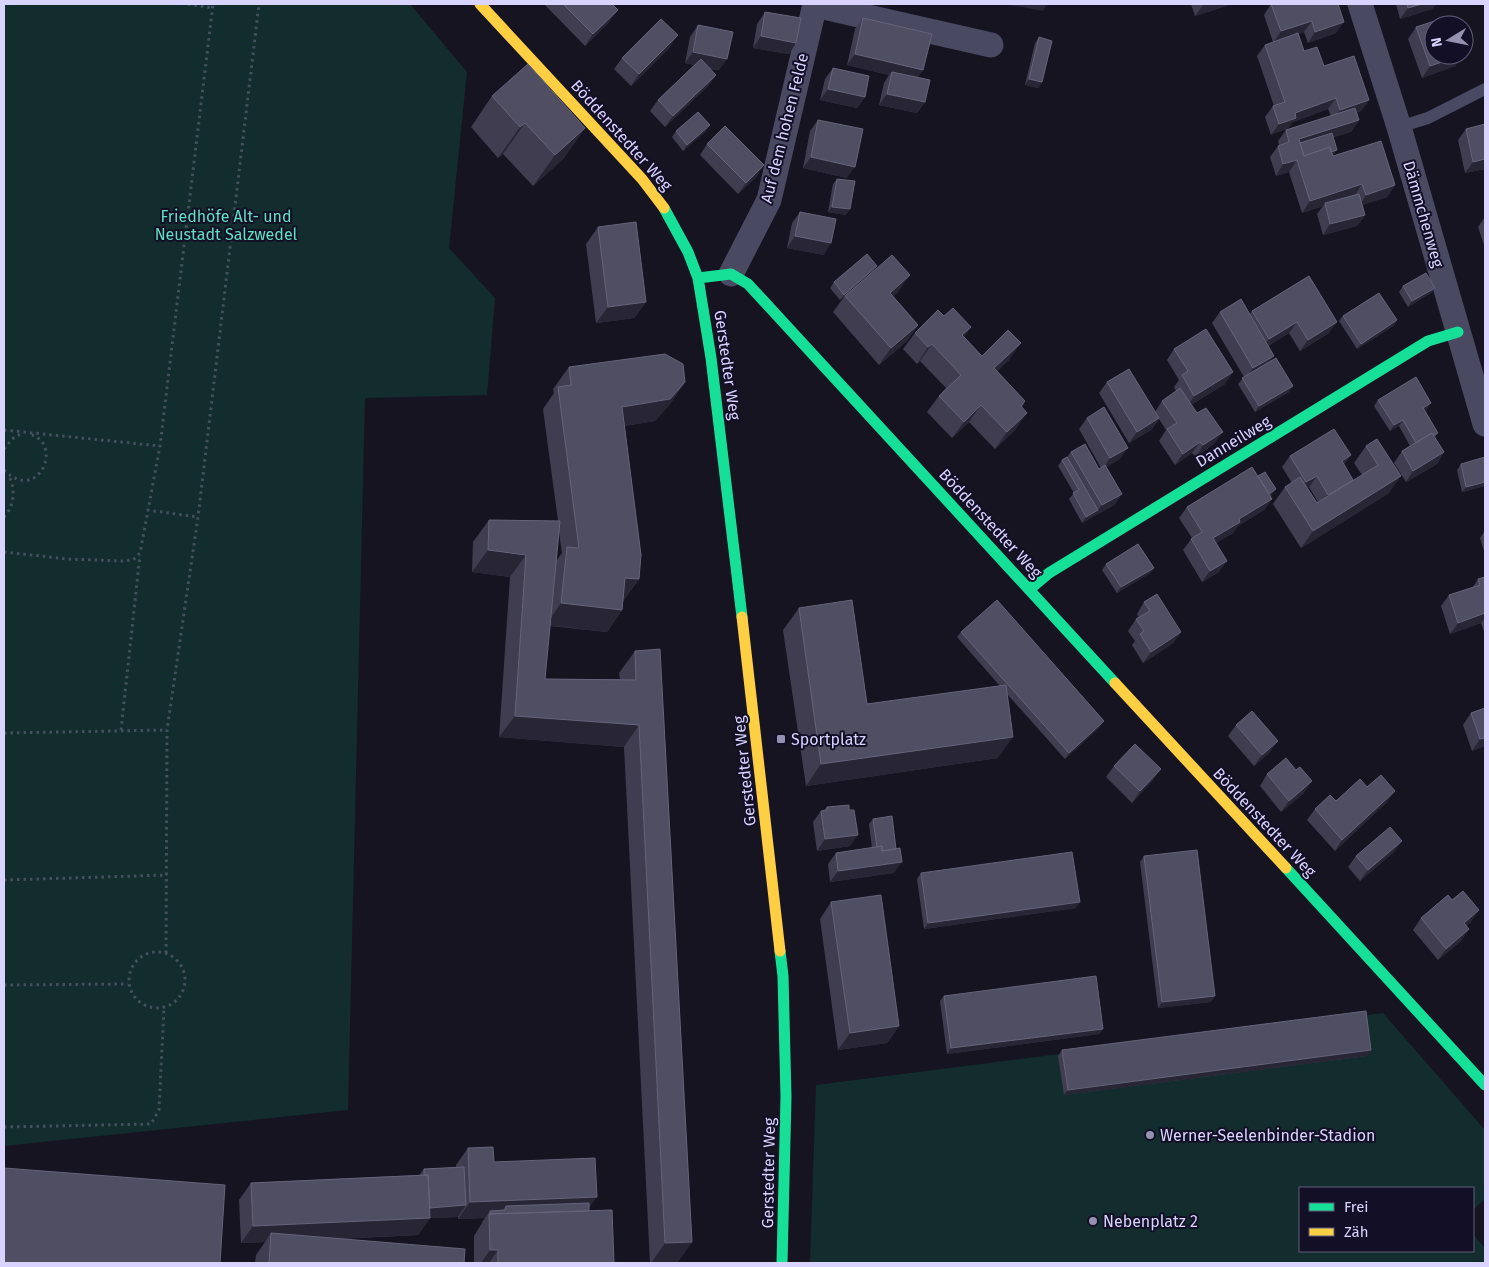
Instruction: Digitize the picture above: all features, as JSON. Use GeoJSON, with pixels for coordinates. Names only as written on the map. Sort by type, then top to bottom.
{"type":"FeatureCollection","features":[{"type":"Feature","properties":{"kind":"street","name":"Böddenstedter Weg"},"geometry":{"type":"LineString","coordinates":[[480,4],[642,180],[663,206],[688,252],[698,278]]}},
{"type":"Feature","properties":{"kind":"street","name":"Auf dem hohen Felde"},"geometry":{"type":"LineString","coordinates":[[731,274],[769,200],[815,4],[991,45]]}},
{"type":"Feature","properties":{"kind":"street","name":"Dämmchenweg"},"geometry":{"type":"LineString","coordinates":[[1360,4],[1399,127],[1485,424]]}},
{"type":"Feature","properties":{"kind":"street","name":"Böddenstedter Weg"},"geometry":{"type":"LineString","coordinates":[[731,274],[748,284],[1485,1085]]}},
{"type":"Feature","properties":{"kind":"street"},"geometry":{"type":"LineString","coordinates":[[698,278],[731,274]]}},
{"type":"Feature","properties":{"kind":"street","name":"Gerstedter Weg"},"geometry":{"type":"LineString","coordinates":[[698,278],[711,358],[783,976],[786,1106],[782,1263]]}},
{"type":"Feature","properties":{"kind":"street","name":"Danneilweg"},"geometry":{"type":"LineString","coordinates":[[1030,589],[1049,573],[1428,341],[1458,332]]}},
{"type":"Feature","properties":{"kind":"lane"},"geometry":{"type":"LineString","coordinates":[[1399,127],[1428,118],[1485,89]]}},
{"type":"Feature","properties":{"kind":"path"},"geometry":{"type":"LineString","coordinates":[[121,730],[140,553],[160,446],[213,6],[188,4]]}},
{"type":"Feature","properties":{"kind":"path"},"geometry":{"type":"LineString","coordinates":[[166,953],[167,730],[198,517],[259,4]]}},
{"type":"Feature","properties":{"kind":"path"},"geometry":{"type":"LineString","coordinates":[[4,430],[36,436],[41,441],[46,455],[43,469],[32,480],[20,480],[5,472]]}},
{"type":"Feature","properties":{"kind":"path"},"geometry":{"type":"LineString","coordinates":[[4,449],[12,439],[22,433],[160,446]]}},
{"type":"Feature","properties":{"kind":"path"},"geometry":{"type":"LineString","coordinates":[[4,518],[9,511],[13,495],[11,480],[5,472]]}},
{"type":"Feature","properties":{"kind":"path"},"geometry":{"type":"LineString","coordinates":[[147,510],[198,517]]}},
{"type":"Feature","properties":{"kind":"path"},"geometry":{"type":"LineString","coordinates":[[4,552],[67,559],[122,562],[133,560],[140,553]]}},
{"type":"Feature","properties":{"kind":"path"},"geometry":{"type":"LineString","coordinates":[[4,733],[167,730]]}},
{"type":"Feature","properties":{"kind":"path"},"geometry":{"type":"LineString","coordinates":[[4,880],[167,875]]}},
{"type":"Feature","properties":{"kind":"path"},"geometry":{"type":"LineString","coordinates":[[147,953],[166,953],[180,964],[184,972],[185,981],[179,998],[173,1004],[155,1009],[137,1001],[131,993],[128,984],[129,974],[132,965],[138,958],[147,953]]}},
{"type":"Feature","properties":{"kind":"path"},"geometry":{"type":"LineString","coordinates":[[4,985],[128,984]]}},
{"type":"Feature","properties":{"kind":"path"},"geometry":{"type":"LineString","coordinates":[[4,1127],[151,1124],[159,1110],[164,1008]]}},
{"type":"Feature","properties":{"kind":"green space","name":"Friedhöfe Alt- und Neustadt Salzwedel"},"geometry":{"type":"Polygon","coordinates":[[[4,4],[410,4],[467,72],[449,248],[495,298],[487,395],[365,398],[348,1110],[4,1146],[4,4]]]}},
{"type":"Feature","properties":{"kind":"green space","name":"Werner-Seelenbinder-Stadion"},"geometry":{"type":"Polygon","coordinates":[[[1383,1013],[1485,1130],[1485,1199],[1474,1209],[1474,1187],[1299,1187],[1299,1252],[1474,1252],[1474,1235],[1485,1248],[1485,1263],[810,1263],[816,1085],[1383,1013]]]}},
{"type":"Feature","properties":{"kind":"building"},"geometry":{"type":"Polygon","coordinates":[[[563,4],[612,4],[618,10],[593,34],[563,4]]]}},
{"type":"Feature","properties":{"kind":"building"},"geometry":{"type":"Polygon","coordinates":[[[1271,4],[1338,4],[1344,22],[1315,32],[1312,21],[1281,31],[1271,4]]]}},
{"type":"Feature","properties":{"kind":"building"},"geometry":{"type":"Polygon","coordinates":[[[1407,4],[1422,4],[1408,8],[1407,4]]]}},
{"type":"Feature","properties":{"kind":"building"},"geometry":{"type":"Polygon","coordinates":[[[765,12],[801,18],[796,43],[761,36],[765,12]]]}},
{"type":"Feature","properties":{"kind":"building"},"geometry":{"type":"Polygon","coordinates":[[[863,18],[932,34],[923,70],[855,54],[863,18]]]}},
{"type":"Feature","properties":{"kind":"building"},"geometry":{"type":"Polygon","coordinates":[[[661,19],[678,35],[639,74],[622,58],[661,19]]]}},
{"type":"Feature","properties":{"kind":"building"},"geometry":{"type":"Polygon","coordinates":[[[1424,24],[1424,49],[1416,27],[1424,24]]]}},
{"type":"Feature","properties":{"kind":"building"},"geometry":{"type":"Polygon","coordinates":[[[698,25],[733,32],[727,59],[693,52],[698,25]]]}},
{"type":"Feature","properties":{"kind":"building"},"geometry":{"type":"Polygon","coordinates":[[[1298,33],[1304,51],[1317,47],[1324,66],[1354,56],[1369,100],[1340,110],[1336,98],[1295,113],[1296,118],[1279,124],[1273,106],[1285,102],[1265,45],[1298,33]]]}},
{"type":"Feature","properties":{"kind":"building"},"geometry":{"type":"Polygon","coordinates":[[[1039,37],[1052,41],[1042,82],[1029,79],[1039,37]]]}},
{"type":"Feature","properties":{"kind":"building"},"geometry":{"type":"Polygon","coordinates":[[[701,59],[716,75],[673,116],[658,100],[701,59]]]}},
{"type":"Feature","properties":{"kind":"building"},"geometry":{"type":"Polygon","coordinates":[[[528,64],[585,128],[555,155],[525,123],[520,127],[492,96],[528,64]]]}},
{"type":"Feature","properties":{"kind":"building"},"geometry":{"type":"Polygon","coordinates":[[[833,68],[869,76],[865,97],[828,89],[833,68]]]}},
{"type":"Feature","properties":{"kind":"building"},"geometry":{"type":"Polygon","coordinates":[[[892,72],[930,80],[925,102],[887,94],[892,72]]]}},
{"type":"Feature","properties":{"kind":"building"},"geometry":{"type":"Polygon","coordinates":[[[1355,108],[1359,120],[1299,139],[1304,156],[1330,147],[1333,156],[1381,141],[1395,185],[1366,195],[1362,184],[1310,201],[1297,160],[1283,164],[1278,146],[1289,142],[1286,130],[1355,108]]]}},
{"type":"Feature","properties":{"kind":"building"},"geometry":{"type":"Polygon","coordinates":[[[698,112],[710,125],[687,145],[676,131],[698,112]]]}},
{"type":"Feature","properties":{"kind":"building"},"geometry":{"type":"Polygon","coordinates":[[[818,120],[863,129],[855,167],[811,157],[818,120]]]}},
{"type":"Feature","properties":{"kind":"building"},"geometry":{"type":"Polygon","coordinates":[[[1485,124],[1485,159],[1473,162],[1466,129],[1485,124]]]}},
{"type":"Feature","properties":{"kind":"building"},"geometry":{"type":"Polygon","coordinates":[[[725,126],[764,165],[746,183],[707,144],[725,126]]]}},
{"type":"Feature","properties":{"kind":"building"},"geometry":{"type":"Polygon","coordinates":[[[1332,133],[1337,150],[1331,152],[1330,147],[1304,156],[1300,143],[1332,133]]]}},
{"type":"Feature","properties":{"kind":"building"},"geometry":{"type":"Polygon","coordinates":[[[837,179],[855,181],[850,209],[832,207],[837,179]]]}},
{"type":"Feature","properties":{"kind":"building"},"geometry":{"type":"Polygon","coordinates":[[[1359,194],[1365,215],[1330,224],[1325,203],[1359,194]]]}},
{"type":"Feature","properties":{"kind":"building"},"geometry":{"type":"Polygon","coordinates":[[[800,212],[836,219],[831,243],[795,236],[800,212]]]}},
{"type":"Feature","properties":{"kind":"building"},"geometry":{"type":"Polygon","coordinates":[[[636,222],[646,302],[608,307],[598,227],[636,222]]]}},
{"type":"Feature","properties":{"kind":"building"},"geometry":{"type":"Polygon","coordinates":[[[867,254],[877,266],[844,295],[834,282],[867,254]]]}},
{"type":"Feature","properties":{"kind":"building"},"geometry":{"type":"Polygon","coordinates":[[[892,255],[910,275],[890,293],[918,325],[891,348],[845,296],[892,255]]]}},
{"type":"Feature","properties":{"kind":"building"},"geometry":{"type":"Polygon","coordinates":[[[1426,273],[1435,288],[1412,301],[1403,286],[1426,273]]]}},
{"type":"Feature","properties":{"kind":"building"},"geometry":{"type":"Polygon","coordinates":[[[1309,276],[1337,322],[1308,340],[1297,322],[1269,339],[1252,311],[1309,276]]]}},
{"type":"Feature","properties":{"kind":"building"},"geometry":{"type":"Polygon","coordinates":[[[1379,293],[1397,320],[1361,344],[1343,316],[1379,293]]]}},
{"type":"Feature","properties":{"kind":"building"},"geometry":{"type":"Polygon","coordinates":[[[1241,299],[1274,356],[1253,368],[1220,312],[1241,299]]]}},
{"type":"Feature","properties":{"kind":"building"},"geometry":{"type":"Polygon","coordinates":[[[953,308],[971,327],[962,335],[982,356],[1008,330],[1021,343],[994,368],[1025,401],[1021,406],[1027,413],[1007,432],[981,405],[964,422],[939,396],[961,375],[932,344],[928,347],[915,333],[938,310],[944,316],[953,308]]]}},
{"type":"Feature","properties":{"kind":"building"},"geometry":{"type":"Polygon","coordinates":[[[1206,329],[1233,372],[1194,396],[1182,375],[1188,371],[1174,349],[1206,329]]]}},
{"type":"Feature","properties":{"kind":"building"},"geometry":{"type":"Polygon","coordinates":[[[665,354],[683,364],[685,382],[670,399],[622,407],[641,555],[639,579],[625,578],[622,610],[561,603],[567,547],[579,548],[558,387],[571,385],[569,367],[665,354]]]}},
{"type":"Feature","properties":{"kind":"building"},"geometry":{"type":"Polygon","coordinates":[[[1276,358],[1293,386],[1259,406],[1242,378],[1276,358]]]}},
{"type":"Feature","properties":{"kind":"building"},"geometry":{"type":"Polygon","coordinates":[[[1129,369],[1159,418],[1137,432],[1107,382],[1129,369]]]}},
{"type":"Feature","properties":{"kind":"building"},"geometry":{"type":"Polygon","coordinates":[[[1416,377],[1431,403],[1423,408],[1438,433],[1434,435],[1432,433],[1416,443],[1403,420],[1394,425],[1378,400],[1416,377]]]}},
{"type":"Feature","properties":{"kind":"building"},"geometry":{"type":"Polygon","coordinates":[[[1180,388],[1197,413],[1206,408],[1223,432],[1203,445],[1200,442],[1183,454],[1167,429],[1177,423],[1162,401],[1180,388]]]}},
{"type":"Feature","properties":{"kind":"building"},"geometry":{"type":"Polygon","coordinates":[[[1104,407],[1128,448],[1110,458],[1087,418],[1104,407]]]}},
{"type":"Feature","properties":{"kind":"building"},"geometry":{"type":"Polygon","coordinates":[[[1334,429],[1351,455],[1342,461],[1353,480],[1328,495],[1317,476],[1306,482],[1290,456],[1334,429]]]}},
{"type":"Feature","properties":{"kind":"building"},"geometry":{"type":"Polygon","coordinates":[[[1432,433],[1444,452],[1413,471],[1402,451],[1432,433]]]}},
{"type":"Feature","properties":{"kind":"building"},"geometry":{"type":"Polygon","coordinates":[[[1377,439],[1401,476],[1313,531],[1285,487],[1300,477],[1317,503],[1378,465],[1366,446],[1377,439]]]}},
{"type":"Feature","properties":{"kind":"building"},"geometry":{"type":"Polygon","coordinates":[[[1085,444],[1099,469],[1105,465],[1122,494],[1102,505],[1071,452],[1085,444]]]}},
{"type":"Feature","properties":{"kind":"building"},"geometry":{"type":"Polygon","coordinates":[[[1067,457],[1098,510],[1086,517],[1073,493],[1079,490],[1062,460],[1067,457]]]}},
{"type":"Feature","properties":{"kind":"building"},"geometry":{"type":"Polygon","coordinates":[[[1485,457],[1485,482],[1466,487],[1461,464],[1485,457]]]}},
{"type":"Feature","properties":{"kind":"building"},"geometry":{"type":"Polygon","coordinates":[[[1252,467],[1272,499],[1239,519],[1240,522],[1213,538],[1227,561],[1210,571],[1191,539],[1202,532],[1187,507],[1252,467]]]}},
{"type":"Feature","properties":{"kind":"building"},"geometry":{"type":"Polygon","coordinates":[[[1265,472],[1276,489],[1269,494],[1258,476],[1265,472]]]}},
{"type":"Feature","properties":{"kind":"building"},"geometry":{"type":"Polygon","coordinates":[[[489,520],[560,521],[545,679],[636,680],[635,651],[660,649],[692,1242],[665,1243],[639,725],[515,716],[526,555],[488,550],[489,520]]]}},
{"type":"Feature","properties":{"kind":"building"},"geometry":{"type":"Polygon","coordinates":[[[1138,544],[1154,568],[1121,587],[1106,564],[1138,544]]]}},
{"type":"Feature","properties":{"kind":"building"},"geometry":{"type":"Polygon","coordinates":[[[1485,577],[1485,613],[1458,623],[1449,595],[1480,585],[1478,579],[1485,577]]]}},
{"type":"Feature","properties":{"kind":"building"},"geometry":{"type":"Polygon","coordinates":[[[1157,594],[1181,632],[1151,652],[1140,634],[1144,631],[1136,619],[1150,611],[1144,602],[1157,594]]]}},
{"type":"Feature","properties":{"kind":"building"},"geometry":{"type":"Polygon","coordinates":[[[852,600],[867,704],[1006,685],[1013,737],[821,764],[799,608],[852,600]]]}},
{"type":"Feature","properties":{"kind":"building"},"geometry":{"type":"Polygon","coordinates":[[[997,600],[1104,721],[1069,753],[961,632],[997,600]]]}},
{"type":"Feature","properties":{"kind":"building"},"geometry":{"type":"Polygon","coordinates":[[[1485,708],[1485,738],[1480,739],[1471,713],[1485,708]]]}},
{"type":"Feature","properties":{"kind":"building"},"geometry":{"type":"Polygon","coordinates":[[[1252,711],[1278,741],[1262,755],[1236,725],[1252,711]]]}},
{"type":"Feature","properties":{"kind":"building"},"geometry":{"type":"Polygon","coordinates":[[[1135,744],[1161,769],[1140,791],[1114,766],[1135,744]]]}},
{"type":"Feature","properties":{"kind":"building"},"geometry":{"type":"Polygon","coordinates":[[[1286,758],[1296,770],[1300,767],[1312,781],[1289,801],[1267,774],[1286,758]]]}},
{"type":"Feature","properties":{"kind":"building"},"geometry":{"type":"Polygon","coordinates":[[[1381,775],[1395,791],[1342,840],[1315,809],[1330,795],[1336,801],[1360,779],[1367,787],[1381,775]]]}},
{"type":"Feature","properties":{"kind":"building"},"geometry":{"type":"Polygon","coordinates":[[[849,805],[849,810],[854,810],[858,835],[825,839],[821,811],[827,810],[827,807],[849,805]]]}},
{"type":"Feature","properties":{"kind":"building"},"geometry":{"type":"Polygon","coordinates":[[[892,816],[896,849],[882,851],[882,846],[877,847],[873,819],[892,816]]]}},
{"type":"Feature","properties":{"kind":"building"},"geometry":{"type":"Polygon","coordinates":[[[1390,827],[1402,841],[1368,870],[1356,856],[1390,827]]]}},
{"type":"Feature","properties":{"kind":"building"},"geometry":{"type":"Polygon","coordinates":[[[882,846],[882,851],[900,848],[902,862],[838,871],[836,853],[882,846]]]}},
{"type":"Feature","properties":{"kind":"building"},"geometry":{"type":"Polygon","coordinates":[[[1197,850],[1215,996],[1162,1002],[1144,856],[1197,850]]]}},
{"type":"Feature","properties":{"kind":"building"},"geometry":{"type":"Polygon","coordinates":[[[1072,852],[1080,902],[928,923],[921,873],[1072,852]]]}},
{"type":"Feature","properties":{"kind":"building"},"geometry":{"type":"Polygon","coordinates":[[[1463,891],[1479,910],[1464,923],[1469,929],[1446,949],[1421,918],[1448,895],[1452,900],[1463,891]]]}},
{"type":"Feature","properties":{"kind":"building"},"geometry":{"type":"Polygon","coordinates":[[[881,895],[899,1026],[850,1033],[831,902],[881,895]]]}},
{"type":"Feature","properties":{"kind":"building"},"geometry":{"type":"Polygon","coordinates":[[[1096,976],[1103,1029],[951,1048],[944,996],[1096,976]]]}},
{"type":"Feature","properties":{"kind":"building"},"geometry":{"type":"Polygon","coordinates":[[[1366,1011],[1371,1050],[1068,1090],[1062,1050],[1366,1011]]]}},
{"type":"Feature","properties":{"kind":"building"},"geometry":{"type":"Polygon","coordinates":[[[493,1147],[494,1162],[595,1158],[597,1197],[470,1202],[468,1148],[493,1147]]]}},
{"type":"Feature","properties":{"kind":"building"},"geometry":{"type":"Polygon","coordinates":[[[464,1167],[466,1205],[430,1208],[428,1175],[424,1175],[424,1169],[464,1167]]]}},
{"type":"Feature","properties":{"kind":"building"},"geometry":{"type":"Polygon","coordinates":[[[4,1168],[225,1185],[220,1263],[4,1263],[4,1168]]]}},
{"type":"Feature","properties":{"kind":"building"},"geometry":{"type":"Polygon","coordinates":[[[428,1175],[430,1218],[253,1226],[251,1183],[428,1175]]]}},
{"type":"Feature","properties":{"kind":"building"},"geometry":{"type":"Polygon","coordinates":[[[589,1203],[589,1211],[490,1214],[490,1211],[505,1210],[506,1206],[589,1203]]]}},
{"type":"Feature","properties":{"kind":"building"},"geometry":{"type":"Polygon","coordinates":[[[612,1210],[614,1263],[498,1263],[498,1250],[490,1250],[489,1214],[612,1210]]]}},
{"type":"Feature","properties":{"kind":"building"},"geometry":{"type":"Polygon","coordinates":[[[271,1233],[465,1249],[464,1263],[269,1263],[271,1233]]]}},
{"type":"Feature","properties":{"kind":"traffic: fast"},"geometry":{"type":"LineString","coordinates":[[664,208],[688,252],[698,278],[711,358],[742,617]]}},
{"type":"Feature","properties":{"kind":"traffic: fast"},"geometry":{"type":"LineString","coordinates":[[698,278],[731,274],[748,284],[1115,683]]}},
{"type":"Feature","properties":{"kind":"traffic: fast"},"geometry":{"type":"LineString","coordinates":[[1030,589],[1049,573],[1428,341],[1458,332]]}},
{"type":"Feature","properties":{"kind":"traffic: fast"},"geometry":{"type":"LineString","coordinates":[[1286,868],[1485,1085]]}},
{"type":"Feature","properties":{"kind":"traffic: fast"},"geometry":{"type":"LineString","coordinates":[[780,951],[783,976],[786,1097],[782,1263]]}},
{"type":"Feature","properties":{"kind":"traffic: slow"},"geometry":{"type":"LineString","coordinates":[[480,4],[642,179],[664,208]]}},
{"type":"Feature","properties":{"kind":"traffic: slow"},"geometry":{"type":"LineString","coordinates":[[742,617],[780,951]]}},
{"type":"Feature","properties":{"kind":"traffic: slow"},"geometry":{"type":"LineString","coordinates":[[1115,683],[1286,868]]}},
{"type":"Feature","properties":{"kind":"place","name":"Sportplatz"},"geometry":{"type":"Point","coordinates":[781,739]}},
{"type":"Feature","properties":{"kind":"place","name":"Werner-Seelenbinder-Stadion"},"geometry":{"type":"Point","coordinates":[1150,1135]}},
{"type":"Feature","properties":{"kind":"place","name":"Nebenplatz 2"},"geometry":{"type":"Point","coordinates":[1093,1221]}}]}
